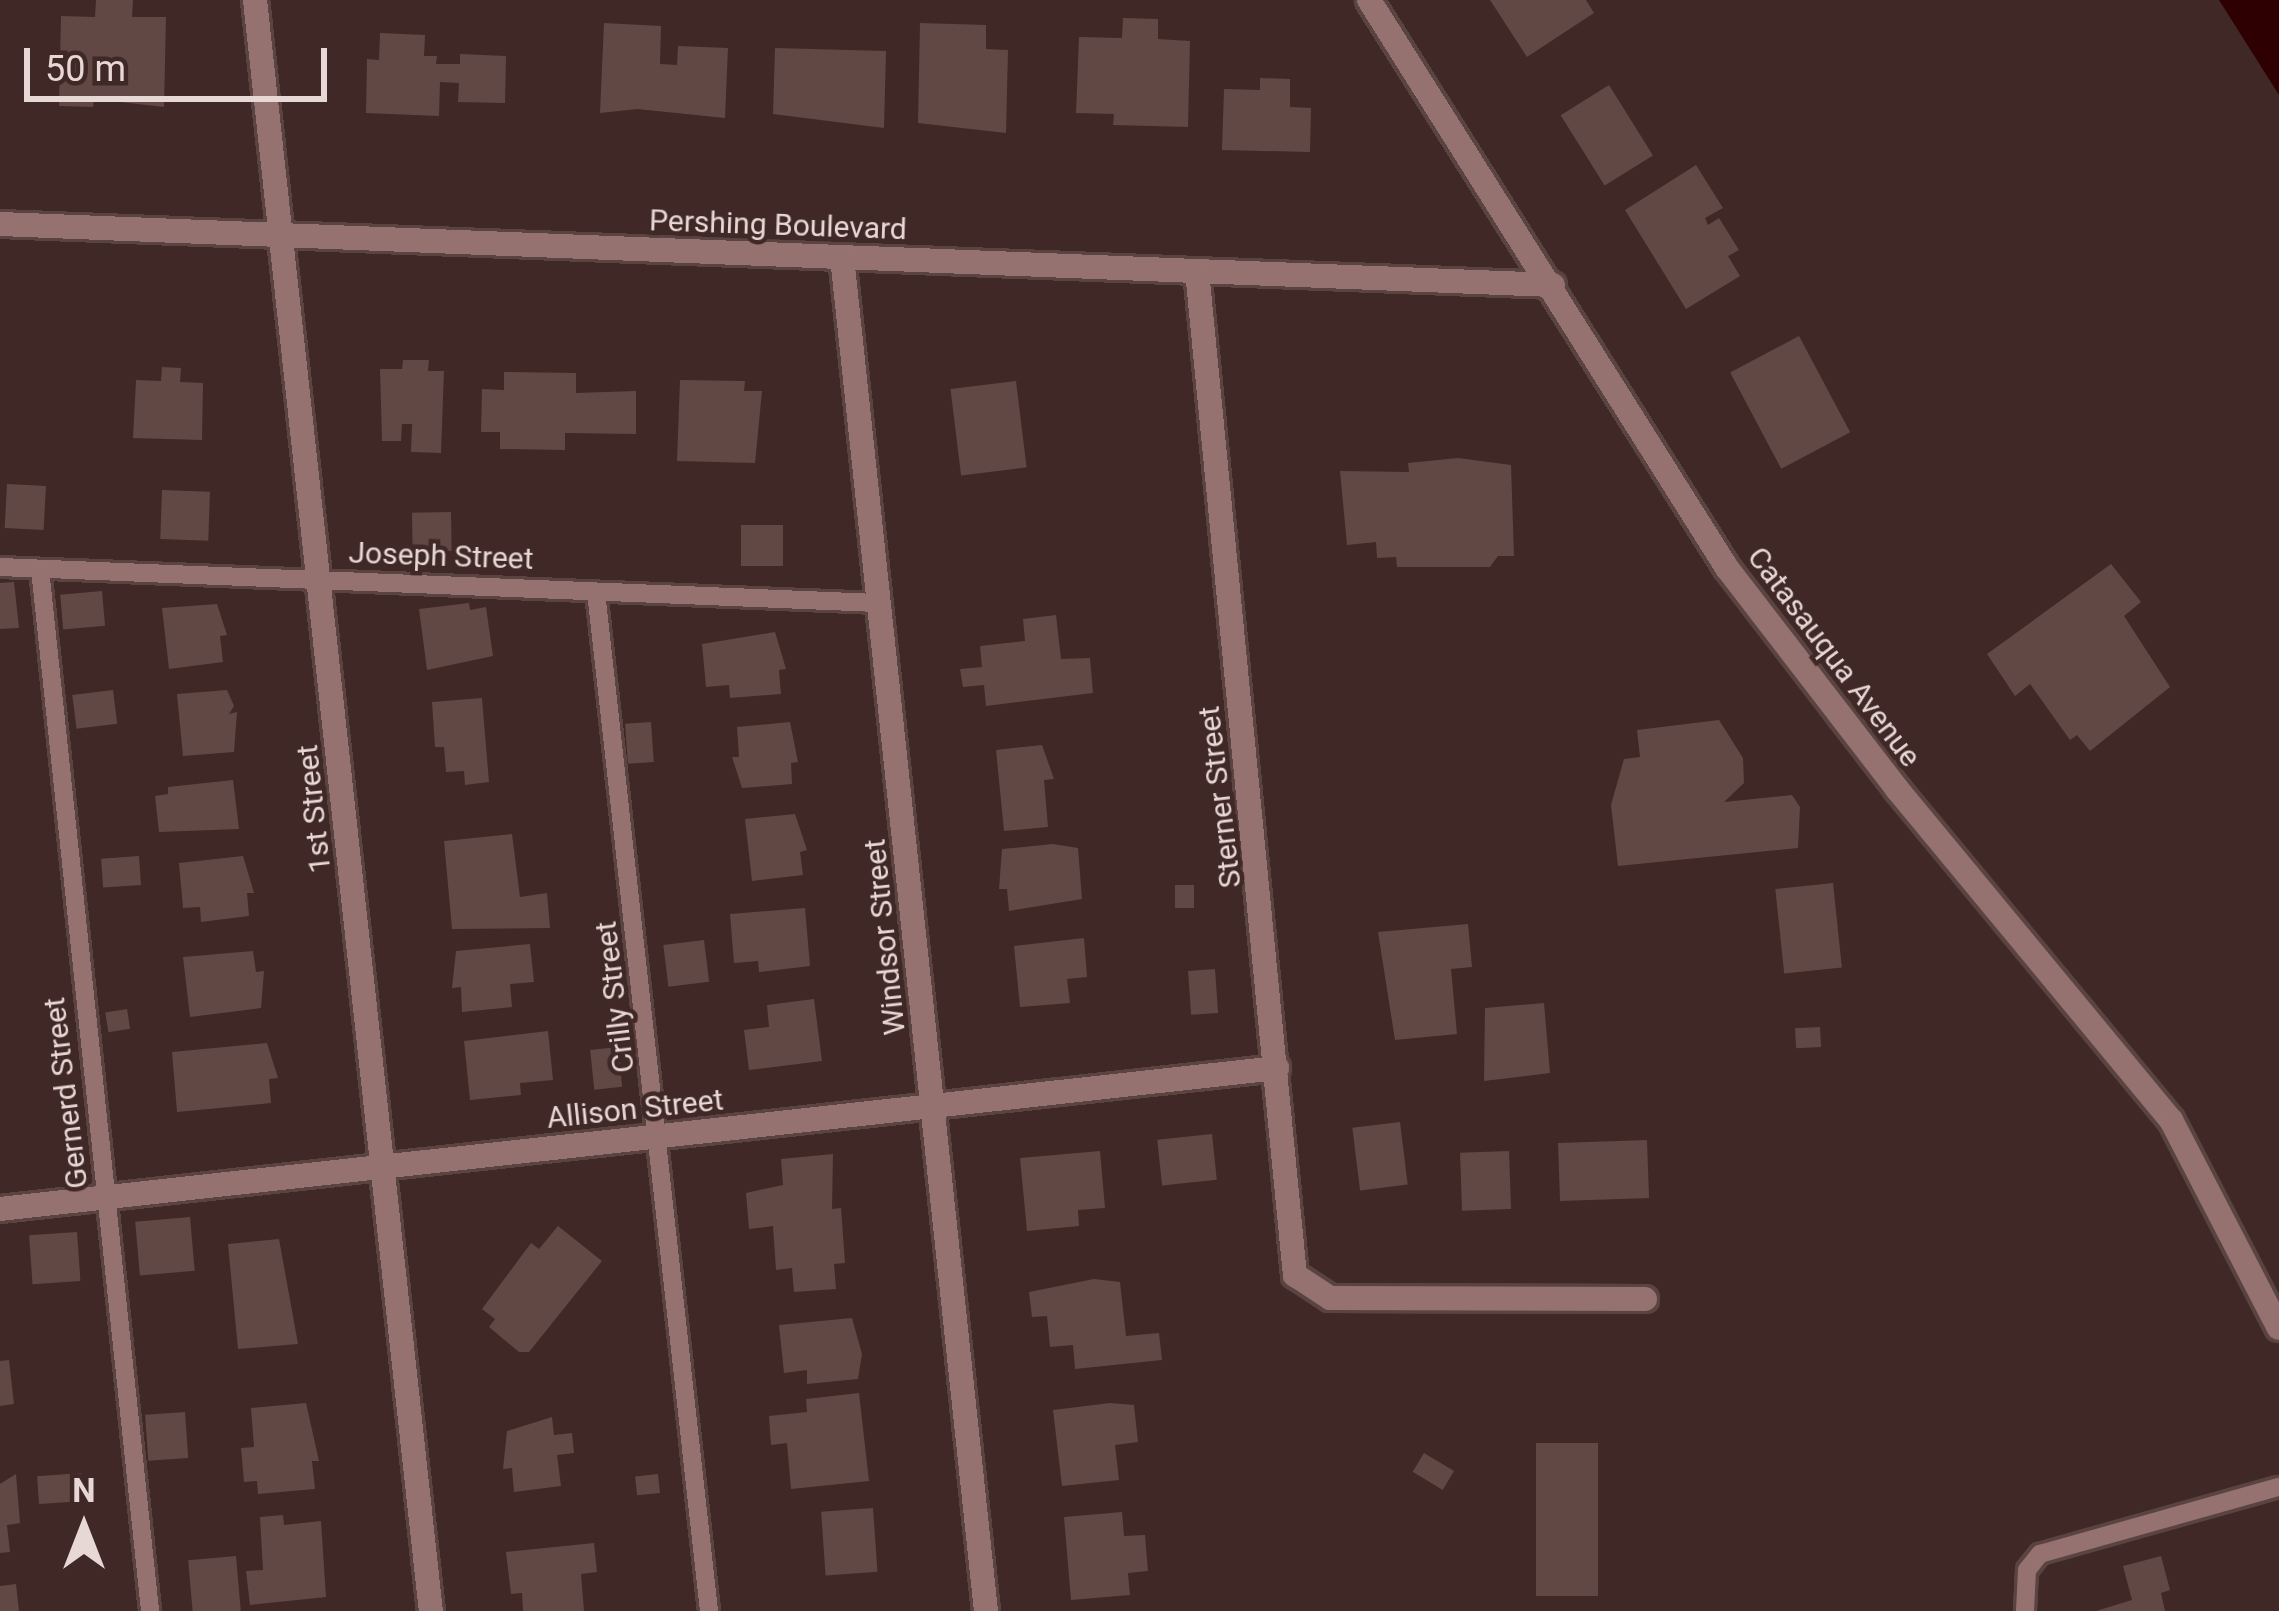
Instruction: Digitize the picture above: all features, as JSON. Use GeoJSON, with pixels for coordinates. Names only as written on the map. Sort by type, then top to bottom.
{"type":"FeatureCollection","features":[{"type":"Feature","properties":{"kind":"street","name":"1st Street"},"geometry":{"type":"LineString","coordinates":[[255,0],[430,1611]]}},
{"type":"Feature","properties":{"kind":"street","name":"Catasauqua Avenue"},"geometry":{"type":"LineString","coordinates":[[1369,0],[1553,285],[1727,568],[1897,789],[2171,1120],[2279,1328]]}},
{"type":"Feature","properties":{"kind":"street","name":"Pershing Boulevard"},"geometry":{"type":"LineString","coordinates":[[0,224],[1553,285]]}},
{"type":"Feature","properties":{"kind":"street","name":"Windsor Street"},"geometry":{"type":"LineString","coordinates":[[842,257],[986,1611]]}},
{"type":"Feature","properties":{"kind":"street","name":"Sterner Street"},"geometry":{"type":"LineString","coordinates":[[1197,271],[1295,1275],[1330,1298],[1646,1299]]}},
{"type":"Feature","properties":{"kind":"street","name":"Allison Street"},"geometry":{"type":"LineString","coordinates":[[0,1209],[1277,1068]]}},
{"type":"Feature","properties":{"kind":"lane","name":"Joseph Street"},"geometry":{"type":"LineString","coordinates":[[0,567],[880,603]]}},
{"type":"Feature","properties":{"kind":"lane","name":"Gernerd Street"},"geometry":{"type":"LineString","coordinates":[[40,569],[150,1611]]}},
{"type":"Feature","properties":{"kind":"lane","name":"Crilly Street"},"geometry":{"type":"LineString","coordinates":[[596,592],[662,1136],[710,1611]]}},
{"type":"Feature","properties":{"kind":"lane"},"geometry":{"type":"LineString","coordinates":[[2025,1611],[2027,1570],[2040,1553],[2279,1487]]}},
{"type":"Feature","properties":{"kind":"shaded area"},"geometry":{"type":"Polygon","coordinates":[[[2219,0],[2279,0],[2279,95],[2219,0]]]}},
{"type":"Feature","properties":{"kind":"building"},"geometry":{"type":"Polygon","coordinates":[[[96,0],[133,0],[132,17],[166,17],[164,107],[94,99],[93,107],[59,106],[61,16],[95,17],[96,0]]]}},
{"type":"Feature","properties":{"kind":"building"},"geometry":{"type":"Polygon","coordinates":[[[1490,0],[1586,0],[1594,13],[1527,57],[1490,0]]]}},
{"type":"Feature","properties":{"kind":"building"},"geometry":{"type":"Polygon","coordinates":[[[1123,18],[1158,19],[1158,39],[1190,41],[1188,127],[1113,125],[1114,114],[1076,113],[1079,37],[1122,38],[1123,18]]]}},
{"type":"Feature","properties":{"kind":"building"},"geometry":{"type":"Polygon","coordinates":[[[604,23],[661,26],[660,64],[677,65],[678,46],[728,48],[725,118],[637,109],[600,113],[604,23]]]}},
{"type":"Feature","properties":{"kind":"building"},"geometry":{"type":"Polygon","coordinates":[[[920,23],[986,25],[986,49],[1008,50],[1006,133],[918,123],[920,23]]]}},
{"type":"Feature","properties":{"kind":"building"},"geometry":{"type":"Polygon","coordinates":[[[380,33],[425,35],[424,56],[437,56],[436,64],[460,64],[460,54],[506,56],[505,103],[458,102],[459,83],[440,82],[439,116],[366,113],[367,59],[379,60],[380,33]]]}},
{"type":"Feature","properties":{"kind":"building"},"geometry":{"type":"Polygon","coordinates":[[[775,48],[886,51],[884,128],[773,114],[775,48]]]}},
{"type":"Feature","properties":{"kind":"building"},"geometry":{"type":"Polygon","coordinates":[[[1260,78],[1290,79],[1290,107],[1311,108],[1310,152],[1222,150],[1224,89],[1260,90],[1260,78]]]}},
{"type":"Feature","properties":{"kind":"building"},"geometry":{"type":"Polygon","coordinates":[[[1609,85],[1653,155],[1605,186],[1561,115],[1609,85]]]}},
{"type":"Feature","properties":{"kind":"building"},"geometry":{"type":"Polygon","coordinates":[[[1696,165],[1723,208],[1705,218],[1708,225],[1719,218],[1739,250],[1728,256],[1740,276],[1686,309],[1625,210],[1696,165]]]}},
{"type":"Feature","properties":{"kind":"building"},"geometry":{"type":"Polygon","coordinates":[[[1799,336],[1850,432],[1781,469],[1730,373],[1799,336]]]}},
{"type":"Feature","properties":{"kind":"building"},"geometry":{"type":"Polygon","coordinates":[[[403,360],[429,360],[428,371],[444,371],[441,453],[411,452],[412,424],[402,424],[401,441],[382,441],[380,369],[402,369],[403,360]]]}},
{"type":"Feature","properties":{"kind":"building"},"geometry":{"type":"Polygon","coordinates":[[[162,367],[181,368],[180,382],[203,383],[202,440],[133,438],[136,380],[161,381],[162,367]]]}},
{"type":"Feature","properties":{"kind":"building"},"geometry":{"type":"Polygon","coordinates":[[[504,372],[576,373],[576,393],[636,391],[636,434],[565,433],[565,450],[500,449],[500,432],[481,432],[482,389],[504,390],[504,372]]]}},
{"type":"Feature","properties":{"kind":"building"},"geometry":{"type":"Polygon","coordinates":[[[680,380],[745,381],[744,391],[762,391],[755,463],[677,461],[680,380]]]}},
{"type":"Feature","properties":{"kind":"building"},"geometry":{"type":"Polygon","coordinates":[[[1016,381],[1027,467],[961,475],[950,389],[1016,381]]]}},
{"type":"Feature","properties":{"kind":"building"},"geometry":{"type":"Polygon","coordinates":[[[1458,458],[1511,465],[1514,556],[1498,556],[1490,567],[1397,567],[1396,557],[1377,558],[1376,542],[1347,545],[1340,471],[1409,472],[1408,463],[1458,458]]]}},
{"type":"Feature","properties":{"kind":"building"},"geometry":{"type":"Polygon","coordinates":[[[7,484],[46,486],[44,530],[5,528],[7,484]]]}},
{"type":"Feature","properties":{"kind":"building"},"geometry":{"type":"Polygon","coordinates":[[[162,490],[210,492],[208,541],[160,539],[162,490]]]}},
{"type":"Feature","properties":{"kind":"building"},"geometry":{"type":"Polygon","coordinates":[[[451,512],[452,551],[413,552],[412,513],[451,512]]]}},
{"type":"Feature","properties":{"kind":"building"},"geometry":{"type":"Polygon","coordinates":[[[741,525],[783,525],[783,566],[741,566],[741,525]]]}},
{"type":"Feature","properties":{"kind":"building"},"geometry":{"type":"Polygon","coordinates":[[[2111,564],[2141,602],[2124,616],[2170,687],[2090,751],[2077,735],[2070,740],[2030,684],[2015,696],[1987,654],[2111,564]]]}},
{"type":"Feature","properties":{"kind":"building"},"geometry":{"type":"Polygon","coordinates":[[[14,582],[19,628],[0,629],[0,583],[14,582]]]}},
{"type":"Feature","properties":{"kind":"building"},"geometry":{"type":"Polygon","coordinates":[[[102,591],[105,626],[63,630],[60,595],[102,591]]]}},
{"type":"Feature","properties":{"kind":"building"},"geometry":{"type":"Polygon","coordinates":[[[469,603],[470,610],[486,607],[493,656],[427,670],[419,609],[469,603]]]}},
{"type":"Feature","properties":{"kind":"building"},"geometry":{"type":"Polygon","coordinates":[[[217,604],[227,635],[220,636],[223,662],[169,669],[162,608],[217,604]]]}},
{"type":"Feature","properties":{"kind":"building"},"geometry":{"type":"Polygon","coordinates":[[[1056,615],[1061,659],[1090,658],[1093,693],[986,706],[984,685],[963,687],[960,669],[982,667],[980,646],[1025,641],[1023,619],[1056,615]]]}},
{"type":"Feature","properties":{"kind":"building"},"geometry":{"type":"Polygon","coordinates":[[[775,632],[786,669],[779,670],[781,694],[730,698],[729,685],[706,687],[702,644],[775,632]]]}},
{"type":"Feature","properties":{"kind":"building"},"geometry":{"type":"Polygon","coordinates":[[[113,690],[117,724],[76,729],[72,695],[113,690]]]}},
{"type":"Feature","properties":{"kind":"building"},"geometry":{"type":"Polygon","coordinates":[[[227,690],[234,706],[229,714],[237,712],[234,752],[183,756],[177,694],[227,690]]]}},
{"type":"Feature","properties":{"kind":"building"},"geometry":{"type":"Polygon","coordinates":[[[482,698],[489,782],[465,785],[464,771],[446,772],[444,747],[435,747],[432,702],[482,698]]]}},
{"type":"Feature","properties":{"kind":"building"},"geometry":{"type":"Polygon","coordinates":[[[1719,720],[1743,758],[1744,783],[1724,802],[1792,795],[1800,807],[1798,848],[1618,866],[1611,805],[1624,759],[1640,757],[1637,730],[1719,720]]]}},
{"type":"Feature","properties":{"kind":"building"},"geometry":{"type":"Polygon","coordinates":[[[651,722],[654,762],[628,764],[625,724],[651,722]]]}},
{"type":"Feature","properties":{"kind":"building"},"geometry":{"type":"Polygon","coordinates":[[[790,722],[798,762],[791,763],[792,784],[742,788],[732,757],[739,757],[737,727],[790,722]]]}},
{"type":"Feature","properties":{"kind":"building"},"geometry":{"type":"Polygon","coordinates":[[[1042,745],[1054,779],[1044,780],[1048,827],[1004,831],[996,750],[1042,745]]]}},
{"type":"Feature","properties":{"kind":"building"},"geometry":{"type":"Polygon","coordinates":[[[233,780],[239,829],[159,832],[155,796],[168,794],[168,787],[233,780]]]}},
{"type":"Feature","properties":{"kind":"building"},"geometry":{"type":"Polygon","coordinates":[[[795,814],[807,850],[800,852],[803,875],[752,881],[745,819],[795,814]]]}},
{"type":"Feature","properties":{"kind":"building"},"geometry":{"type":"Polygon","coordinates":[[[512,834],[520,897],[547,893],[550,928],[452,929],[444,841],[512,834]]]}},
{"type":"Feature","properties":{"kind":"building"},"geometry":{"type":"Polygon","coordinates":[[[1053,844],[1078,848],[1082,899],[1009,911],[1007,889],[999,889],[1002,849],[1053,844]]]}},
{"type":"Feature","properties":{"kind":"building"},"geometry":{"type":"Polygon","coordinates":[[[139,856],[141,885],[103,888],[101,859],[139,856]]]}},
{"type":"Feature","properties":{"kind":"building"},"geometry":{"type":"Polygon","coordinates":[[[243,856],[254,893],[247,893],[249,916],[201,922],[200,907],[183,908],[179,863],[243,856]]]}},
{"type":"Feature","properties":{"kind":"building"},"geometry":{"type":"Polygon","coordinates":[[[1833,883],[1842,968],[1784,974],[1775,889],[1833,883]]]}},
{"type":"Feature","properties":{"kind":"building"},"geometry":{"type":"Polygon","coordinates":[[[1175,885],[1194,885],[1194,908],[1175,908],[1175,885]]]}},
{"type":"Feature","properties":{"kind":"building"},"geometry":{"type":"Polygon","coordinates":[[[805,908],[810,966],[759,972],[758,961],[734,963],[730,914],[805,908]]]}},
{"type":"Feature","properties":{"kind":"building"},"geometry":{"type":"Polygon","coordinates":[[[1468,924],[1472,967],[1451,969],[1457,1034],[1395,1040],[1378,932],[1468,924]]]}},
{"type":"Feature","properties":{"kind":"building"},"geometry":{"type":"Polygon","coordinates":[[[1084,938],[1087,977],[1067,979],[1070,1003],[1020,1007],[1014,946],[1084,938]]]}},
{"type":"Feature","properties":{"kind":"building"},"geometry":{"type":"Polygon","coordinates":[[[704,940],[709,982],[668,987],[663,945],[704,940]]]}},
{"type":"Feature","properties":{"kind":"building"},"geometry":{"type":"Polygon","coordinates":[[[530,944],[534,982],[510,984],[512,1007],[462,1012],[461,987],[452,988],[456,951],[530,944]]]}},
{"type":"Feature","properties":{"kind":"building"},"geometry":{"type":"Polygon","coordinates":[[[253,951],[256,972],[264,971],[261,1008],[190,1017],[183,957],[253,951]]]}},
{"type":"Feature","properties":{"kind":"building"},"geometry":{"type":"Polygon","coordinates":[[[1215,969],[1218,1013],[1191,1015],[1188,971],[1215,969]]]}},
{"type":"Feature","properties":{"kind":"building"},"geometry":{"type":"Polygon","coordinates":[[[814,999],[822,1061],[749,1070],[744,1030],[769,1027],[767,1005],[814,999]]]}},
{"type":"Feature","properties":{"kind":"building"},"geometry":{"type":"Polygon","coordinates":[[[1544,1003],[1550,1073],[1484,1081],[1485,1008],[1544,1003]]]}},
{"type":"Feature","properties":{"kind":"building"},"geometry":{"type":"Polygon","coordinates":[[[127,1009],[130,1029],[108,1032],[105,1012],[127,1009]]]}},
{"type":"Feature","properties":{"kind":"building"},"geometry":{"type":"Polygon","coordinates":[[[1820,1027],[1821,1047],[1796,1048],[1795,1028],[1820,1027]]]}},
{"type":"Feature","properties":{"kind":"building"},"geometry":{"type":"Polygon","coordinates":[[[548,1031],[553,1080],[520,1083],[521,1095],[470,1100],[464,1041],[548,1031]]]}},
{"type":"Feature","properties":{"kind":"building"},"geometry":{"type":"Polygon","coordinates":[[[267,1043],[278,1078],[269,1079],[271,1103],[177,1112],[172,1052],[267,1043]]]}},
{"type":"Feature","properties":{"kind":"building"},"geometry":{"type":"Polygon","coordinates":[[[618,1047],[622,1087],[594,1090],[590,1050],[618,1047]]]}},
{"type":"Feature","properties":{"kind":"building"},"geometry":{"type":"Polygon","coordinates":[[[1400,1122],[1408,1185],[1360,1190],[1352,1128],[1400,1122]]]}},
{"type":"Feature","properties":{"kind":"building"},"geometry":{"type":"Polygon","coordinates":[[[1212,1134],[1217,1180],[1162,1185],[1157,1140],[1212,1134]]]}},
{"type":"Feature","properties":{"kind":"building"},"geometry":{"type":"Polygon","coordinates":[[[1647,1140],[1649,1198],[1560,1201],[1558,1143],[1647,1140]]]}},
{"type":"Feature","properties":{"kind":"building"},"geometry":{"type":"Polygon","coordinates":[[[1100,1151],[1105,1208],[1078,1210],[1079,1226],[1027,1231],[1020,1158],[1100,1151]]]}},
{"type":"Feature","properties":{"kind":"building"},"geometry":{"type":"Polygon","coordinates":[[[1509,1151],[1511,1209],[1462,1211],[1460,1153],[1509,1151]]]}},
{"type":"Feature","properties":{"kind":"building"},"geometry":{"type":"Polygon","coordinates":[[[833,1154],[832,1209],[841,1208],[845,1263],[834,1264],[836,1289],[794,1292],[792,1268],[776,1270],[773,1226],[749,1229],[746,1193],[783,1185],[781,1159],[833,1154]]]}},
{"type":"Feature","properties":{"kind":"building"},"geometry":{"type":"Polygon","coordinates":[[[190,1217],[195,1271],[140,1276],[135,1222],[190,1217]]]}},
{"type":"Feature","properties":{"kind":"building"},"geometry":{"type":"Polygon","coordinates":[[[558,1226],[602,1261],[529,1352],[519,1352],[489,1327],[495,1319],[482,1309],[531,1243],[539,1249],[558,1226]]]}},
{"type":"Feature","properties":{"kind":"building"},"geometry":{"type":"Polygon","coordinates":[[[77,1232],[80,1281],[33,1284],[29,1235],[77,1232]]]}},
{"type":"Feature","properties":{"kind":"building"},"geometry":{"type":"Polygon","coordinates":[[[279,1239],[298,1344],[238,1349],[228,1244],[279,1239]]]}},
{"type":"Feature","properties":{"kind":"building"},"geometry":{"type":"Polygon","coordinates":[[[1094,1279],[1120,1282],[1126,1336],[1159,1333],[1162,1360],[1075,1369],[1073,1345],[1050,1347],[1047,1316],[1032,1317],[1029,1292],[1094,1279]]]}},
{"type":"Feature","properties":{"kind":"building"},"geometry":{"type":"Polygon","coordinates":[[[852,1318],[862,1354],[858,1379],[807,1384],[807,1370],[784,1373],[779,1325],[852,1318]]]}},
{"type":"Feature","properties":{"kind":"building"},"geometry":{"type":"Polygon","coordinates":[[[9,1360],[14,1404],[0,1406],[0,1361],[9,1360]]]}},
{"type":"Feature","properties":{"kind":"building"},"geometry":{"type":"Polygon","coordinates":[[[859,1393],[869,1481],[791,1489],[787,1443],[771,1445],[769,1416],[807,1412],[806,1399],[859,1393]]]}},
{"type":"Feature","properties":{"kind":"building"},"geometry":{"type":"Polygon","coordinates":[[[306,1403],[319,1461],[312,1461],[315,1489],[258,1494],[257,1481],[244,1482],[241,1448],[254,1447],[251,1408],[306,1403]]]}},
{"type":"Feature","properties":{"kind":"building"},"geometry":{"type":"Polygon","coordinates":[[[1134,1405],[1138,1442],[1115,1445],[1119,1480],[1062,1486],[1053,1410],[1134,1405]]]}},
{"type":"Feature","properties":{"kind":"building"},"geometry":{"type":"Polygon","coordinates":[[[185,1412],[188,1458],[148,1461],[145,1415],[185,1412]]]}},
{"type":"Feature","properties":{"kind":"building"},"geometry":{"type":"Polygon","coordinates":[[[552,1417],[554,1435],[572,1433],[574,1453],[557,1455],[561,1486],[514,1492],[512,1468],[503,1469],[507,1431],[552,1417]]]}},
{"type":"Feature","properties":{"kind":"building"},"geometry":{"type":"Polygon","coordinates":[[[1536,1443],[1598,1443],[1598,1596],[1536,1596],[1536,1443]]]}},
{"type":"Feature","properties":{"kind":"building"},"geometry":{"type":"Polygon","coordinates":[[[1424,1453],[1454,1471],[1443,1490],[1413,1472],[1424,1453]]]}},
{"type":"Feature","properties":{"kind":"building"},"geometry":{"type":"Polygon","coordinates":[[[82,1473],[84,1501],[39,1504],[37,1476],[82,1473]]]}},
{"type":"Feature","properties":{"kind":"building"},"geometry":{"type":"Polygon","coordinates":[[[16,1474],[20,1523],[7,1525],[10,1552],[0,1553],[0,1484],[16,1474]]]}},
{"type":"Feature","properties":{"kind":"building"},"geometry":{"type":"Polygon","coordinates":[[[658,1474],[660,1493],[637,1495],[635,1476],[658,1474]]]}},
{"type":"Feature","properties":{"kind":"building"},"geometry":{"type":"Polygon","coordinates":[[[873,1508],[877,1572],[826,1575],[821,1512],[873,1508]]]}},
{"type":"Feature","properties":{"kind":"building"},"geometry":{"type":"Polygon","coordinates":[[[1122,1512],[1124,1536],[1145,1535],[1148,1571],[1128,1573],[1130,1595],[1071,1600],[1064,1517],[1122,1512]]]}},
{"type":"Feature","properties":{"kind":"building"},"geometry":{"type":"Polygon","coordinates":[[[283,1515],[284,1525],[321,1521],[326,1597],[250,1605],[246,1571],[263,1570],[260,1517],[283,1515]]]}},
{"type":"Feature","properties":{"kind":"building"},"geometry":{"type":"Polygon","coordinates":[[[594,1543],[597,1572],[581,1574],[584,1611],[523,1611],[522,1593],[511,1594],[506,1552],[594,1543]]]}},
{"type":"Feature","properties":{"kind":"building"},"geometry":{"type":"Polygon","coordinates":[[[236,1556],[241,1611],[193,1611],[188,1560],[236,1556]]]}},
{"type":"Feature","properties":{"kind":"building"},"geometry":{"type":"Polygon","coordinates":[[[2161,1556],[2170,1590],[2161,1593],[2165,1611],[2096,1611],[2132,1600],[2123,1566],[2161,1556]]]}},
{"type":"Feature","properties":{"kind":"building"},"geometry":{"type":"Polygon","coordinates":[[[16,1584],[19,1611],[0,1611],[0,1586],[16,1584]]]}}]}
